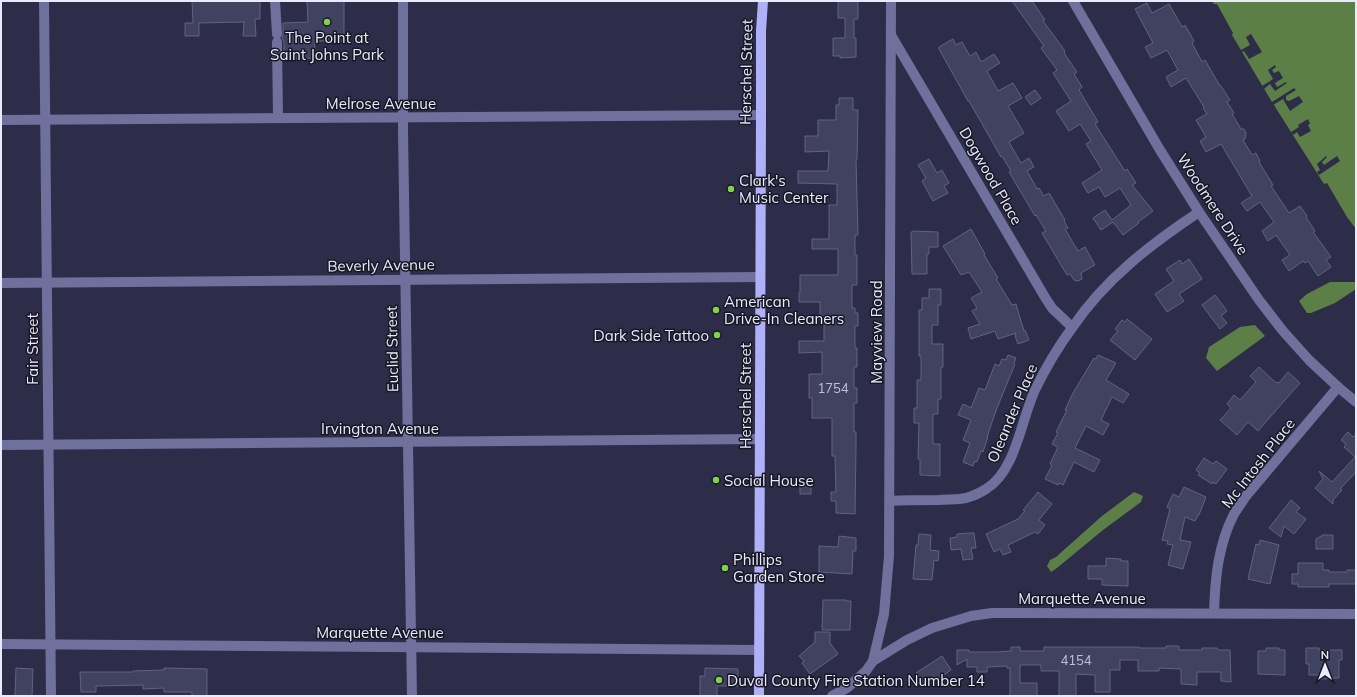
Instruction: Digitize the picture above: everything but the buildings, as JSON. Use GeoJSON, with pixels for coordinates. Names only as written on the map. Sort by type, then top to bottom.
{"type":"FeatureCollection","features":[{"type":"Feature","properties":{"kind":"main road","name":"Herschel Street"},"geometry":{"type":"LineString","coordinates":[[759,696],[761,31],[763,1]]}},
{"type":"Feature","properties":{"kind":"street","name":"Fair Street"},"geometry":{"type":"LineString","coordinates":[[44,1],[51,696]]}},
{"type":"Feature","properties":{"kind":"street"},"geometry":{"type":"LineString","coordinates":[[275,1],[278,118]]}},
{"type":"Feature","properties":{"kind":"street","name":"Euclid Street"},"geometry":{"type":"LineString","coordinates":[[403,1],[403,118],[412,696]]}},
{"type":"Feature","properties":{"kind":"street","name":"Mayview Road"},"geometry":{"type":"LineString","coordinates":[[873,661],[884,614],[889,556],[891,1]]}},
{"type":"Feature","properties":{"kind":"street","name":"Woodmere Drive"},"geometry":{"type":"LineString","coordinates":[[1073,1],[1089,26],[1160,150],[1199,212],[1259,300],[1283,331],[1309,360],[1356,402]]}},
{"type":"Feature","properties":{"kind":"street","name":"Dogwood Place"},"geometry":{"type":"LineString","coordinates":[[891,35],[1046,299],[1052,308],[1072,327]]}},
{"type":"Feature","properties":{"kind":"street","name":"Melrose Avenue"},"geometry":{"type":"LineString","coordinates":[[1,120],[761,115]]}},
{"type":"Feature","properties":{"kind":"street","name":"Oleander Place"},"geometry":{"type":"LineString","coordinates":[[890,501],[966,498],[986,489],[996,481],[1011,458],[1034,391],[1072,327],[1098,295],[1124,269],[1158,241],[1199,212]]}},
{"type":"Feature","properties":{"kind":"street","name":"Beverly Avenue"},"geometry":{"type":"LineString","coordinates":[[1,283],[760,277]]}},
{"type":"Feature","properties":{"kind":"street","name":"Mc Intosh Place"},"geometry":{"type":"LineString","coordinates":[[1214,613],[1215,580],[1218,559],[1225,535],[1234,514],[1246,496],[1338,387]]}},
{"type":"Feature","properties":{"kind":"street","name":"Irvington Avenue"},"geometry":{"type":"LineString","coordinates":[[1,445],[408,443],[760,439]]}},
{"type":"Feature","properties":{"kind":"street","name":"Marquette Avenue"},"geometry":{"type":"LineString","coordinates":[[832,696],[851,685],[866,671],[873,661],[907,640],[932,628],[971,616],[1020,613],[1356,614]]}},
{"type":"Feature","properties":{"kind":"street","name":"Marquette Avenue"},"geometry":{"type":"LineString","coordinates":[[1,644],[759,650]]}},
{"type":"Feature","properties":{"kind":"shaded area"},"geometry":{"type":"Polygon","coordinates":[[[1212,1],[1356,1],[1356,229],[1347,217],[1327,183],[1324,184],[1272,102],[1232,35],[1233,33],[1217,4],[1214,4],[1212,1]]]}},
{"type":"Feature","properties":{"kind":"shaded area"},"geometry":{"type":"Polygon","coordinates":[[[1330,282],[1356,282],[1356,289],[1335,303],[1311,313],[1307,313],[1299,301],[1307,294],[1330,282]]]}},
{"type":"Feature","properties":{"kind":"shaded area"},"geometry":{"type":"Polygon","coordinates":[[[1255,325],[1265,336],[1217,371],[1206,358],[1209,347],[1240,327],[1255,325]]]}},
{"type":"Feature","properties":{"kind":"shaded area"},"geometry":{"type":"Polygon","coordinates":[[[1134,492],[1143,496],[1141,502],[1103,530],[1051,572],[1047,566],[1050,560],[1056,557],[1102,516],[1134,492]]]}},
{"type":"Feature","properties":{"kind":"pier"},"geometry":{"type":"Polygon","coordinates":[[[1251,34],[1262,52],[1249,59],[1244,51],[1242,52],[1241,50],[1250,45],[1246,37],[1251,34]]]}},
{"type":"Feature","properties":{"kind":"pier"},"geometry":{"type":"Polygon","coordinates":[[[1275,65],[1276,67],[1272,70],[1274,73],[1279,71],[1283,78],[1275,83],[1277,87],[1286,82],[1287,83],[1275,91],[1270,84],[1264,89],[1262,86],[1273,79],[1268,70],[1275,65]]]}},
{"type":"Feature","properties":{"kind":"pier"},"geometry":{"type":"Polygon","coordinates":[[[1294,88],[1296,90],[1286,96],[1286,100],[1289,101],[1299,96],[1303,102],[1290,111],[1283,99],[1273,105],[1272,102],[1294,88]]]}},
{"type":"Feature","properties":{"kind":"pier"},"geometry":{"type":"Polygon","coordinates":[[[1308,119],[1310,124],[1308,125],[1311,131],[1300,137],[1297,132],[1293,135],[1291,132],[1299,127],[1298,125],[1308,119]]]}},
{"type":"Feature","properties":{"kind":"pier"},"geometry":{"type":"Polygon","coordinates":[[[1326,156],[1327,157],[1322,162],[1324,165],[1337,156],[1340,161],[1319,175],[1317,172],[1320,170],[1317,164],[1326,156]]]}},
{"type":"Feature","properties":{"kind":"place","name":"The Point at Saint Johns Park"},"geometry":{"type":"Point","coordinates":[327,22]}},
{"type":"Feature","properties":{"kind":"place","name":"Clark's Music Center"},"geometry":{"type":"Point","coordinates":[731,189]}},
{"type":"Feature","properties":{"kind":"place","name":"American Drive-In Cleaners"},"geometry":{"type":"Point","coordinates":[716,310]}},
{"type":"Feature","properties":{"kind":"place","name":"Dark Side Tattoo"},"geometry":{"type":"Point","coordinates":[717,335]}},
{"type":"Feature","properties":{"kind":"place","name":"Social House"},"geometry":{"type":"Point","coordinates":[716,480]}},
{"type":"Feature","properties":{"kind":"place","name":"Phillips Garden Store"},"geometry":{"type":"Point","coordinates":[725,568]}},
{"type":"Feature","properties":{"kind":"place","name":"Duval County Fire Station Number 14"},"geometry":{"type":"Point","coordinates":[719,680]}}]}
